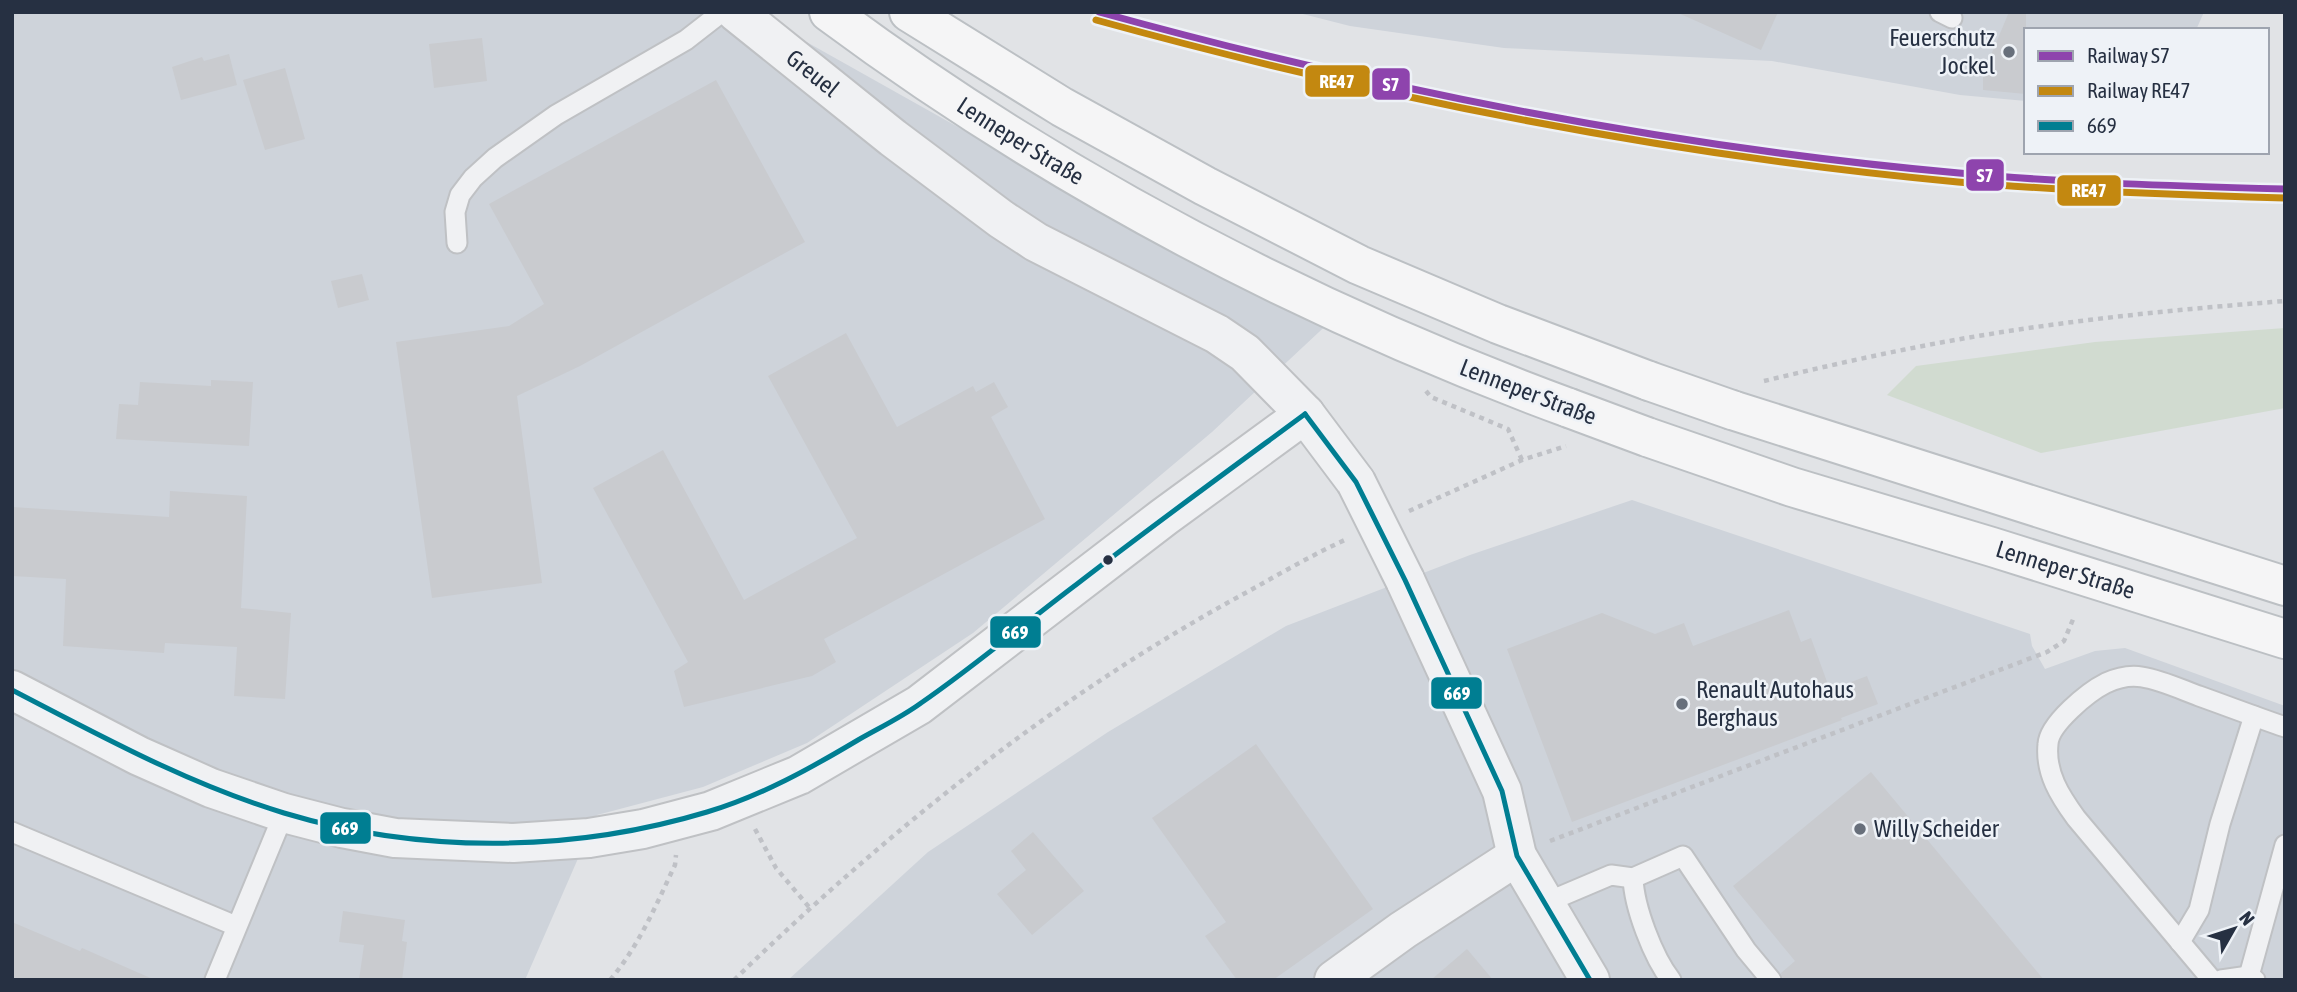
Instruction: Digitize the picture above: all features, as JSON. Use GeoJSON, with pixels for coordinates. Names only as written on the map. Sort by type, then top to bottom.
{"type":"FeatureCollection","features":[{"type":"Feature","properties":{"kind":"main road","name":"Lenneper Straße"},"geometry":{"type":"LineString","coordinates":[[829,12],[894,58],[1048,158],[1232,261],[1430,354],[1571,426],[1647,437],[1792,487],[2285,639]]}},
{"type":"Feature","properties":{"kind":"main road","name":"Lenneper Straße"},"geometry":{"type":"LineString","coordinates":[[911,13],[1062,107],[1205,186],[1359,265],[1498,324],[1732,410],[2285,586]]}},
{"type":"Feature","properties":{"kind":"street","name":"Greuel"},"geometry":{"type":"LineString","coordinates":[[736,12],[893,138],[1001,219],[1036,242],[1217,334],[1253,360],[1305,414],[1356,482],[1405,580],[1502,791],[1517,856],[1590,980]]}},
{"type":"Feature","properties":{"kind":"street"},"geometry":{"type":"LineString","coordinates":[[12,690],[138,756],[211,788],[284,813],[342,828],[395,838],[513,843],[589,838],[643,829],[711,811],[799,775],[919,705],[1171,511],[1305,414]]}},
{"type":"Feature","properties":{"kind":"street"},"geometry":{"type":"LineString","coordinates":[[1334,980],[1402,930],[1517,856]]}},
{"type":"Feature","properties":{"kind":"lane"},"geometry":{"type":"LineString","coordinates":[[457,243],[455,212],[460,195],[473,178],[495,158],[555,115],[686,40],[722,12]]}},
{"type":"Feature","properties":{"kind":"lane"},"geometry":{"type":"LineString","coordinates":[[2212,980],[2058,793],[2049,766],[2048,742],[2059,722],[2082,700],[2105,683],[2127,676],[2170,685],[2285,727]]}},
{"type":"Feature","properties":{"kind":"lane"},"geometry":{"type":"LineString","coordinates":[[2180,942],[2199,910],[2220,824],[2253,716]]}},
{"type":"Feature","properties":{"kind":"lane"},"geometry":{"type":"LineString","coordinates":[[215,980],[284,813]]}},
{"type":"Feature","properties":{"kind":"lane"},"geometry":{"type":"LineString","coordinates":[[12,832],[236,926]]}},
{"type":"Feature","properties":{"kind":"lane"},"geometry":{"type":"LineString","coordinates":[[2221,980],[2252,978],[2285,845]]}},
{"type":"Feature","properties":{"kind":"lane"},"geometry":{"type":"LineString","coordinates":[[1545,903],[1611,875],[1633,878],[1683,856],[1746,950],[1771,980]]}},
{"type":"Feature","properties":{"kind":"lane"},"geometry":{"type":"LineString","coordinates":[[1633,878],[1634,897],[1647,933],[1671,980]]}},
{"type":"Feature","properties":{"kind":"path"},"geometry":{"type":"LineString","coordinates":[[1763,381],[1976,336],[2116,316],[2285,300]]}},
{"type":"Feature","properties":{"kind":"path"},"geometry":{"type":"LineString","coordinates":[[1431,397],[1508,429],[1522,460]]}},
{"type":"Feature","properties":{"kind":"path"},"geometry":{"type":"LineString","coordinates":[[1408,511],[1522,460],[1571,426]]}},
{"type":"Feature","properties":{"kind":"path"},"geometry":{"type":"LineString","coordinates":[[734,980],[808,907],[939,797],[1067,703],[1210,612],[1351,537]]}},
{"type":"Feature","properties":{"kind":"path"},"geometry":{"type":"LineString","coordinates":[[1517,856],[1567,833],[2047,652],[2064,642],[2074,617]]}},
{"type":"Feature","properties":{"kind":"path"},"geometry":{"type":"LineString","coordinates":[[741,800],[776,868],[808,907]]}},
{"type":"Feature","properties":{"kind":"path"},"geometry":{"type":"LineString","coordinates":[[610,980],[628,959],[675,865],[679,820]]}},
{"type":"Feature","properties":{"kind":"shaded area"},"geometry":{"type":"Polygon","coordinates":[[[12,12],[727,12],[803,40],[1175,249],[1334,318],[1212,432],[973,633],[807,743],[703,787],[597,815],[525,980],[12,980],[12,12]]]}},
{"type":"Feature","properties":{"kind":"shaded area"},"geometry":{"type":"Polygon","coordinates":[[[1295,12],[2204,12],[2197,28],[2024,28],[2024,101],[1960,95],[1772,61],[1504,48],[1350,26],[1295,12]]]}},
{"type":"Feature","properties":{"kind":"shaded area"},"geometry":{"type":"Polygon","coordinates":[[[2285,328],[2285,408],[2041,453],[1887,395],[1916,366],[2095,342],[2285,328]]]}},
{"type":"Feature","properties":{"kind":"shaded area"},"geometry":{"type":"Polygon","coordinates":[[[1632,500],[2030,634],[2032,646],[2045,669],[2095,651],[2125,648],[2285,706],[2285,980],[788,980],[928,852],[1108,732],[1286,626],[1470,555],[1632,500]]]}},
{"type":"Feature","properties":{"kind":"building"},"geometry":{"type":"Polygon","coordinates":[[[1676,12],[1778,12],[1761,50],[1676,12]]]}},
{"type":"Feature","properties":{"kind":"building"},"geometry":{"type":"Polygon","coordinates":[[[2009,12],[2026,12],[2024,94],[1983,90],[1983,74],[2009,12]]]}},
{"type":"Feature","properties":{"kind":"building"},"geometry":{"type":"Polygon","coordinates":[[[482,38],[487,81],[434,88],[429,44],[482,38]]]}},
{"type":"Feature","properties":{"kind":"building"},"geometry":{"type":"Polygon","coordinates":[[[229,54],[237,85],[181,100],[172,67],[202,57],[204,61],[229,54]]]}},
{"type":"Feature","properties":{"kind":"building"},"geometry":{"type":"Polygon","coordinates":[[[285,68],[305,139],[265,150],[243,80],[285,68]]]}},
{"type":"Feature","properties":{"kind":"building"},"geometry":{"type":"Polygon","coordinates":[[[716,80],[805,242],[580,366],[517,396],[542,583],[432,598],[396,342],[509,326],[544,304],[489,204],[716,80]]]}},
{"type":"Feature","properties":{"kind":"building"},"geometry":{"type":"Polygon","coordinates":[[[362,274],[369,300],[338,308],[331,281],[362,274]]]}},
{"type":"Feature","properties":{"kind":"building"},"geometry":{"type":"Polygon","coordinates":[[[846,333],[897,427],[973,386],[976,392],[994,382],[1008,407],[991,417],[1045,519],[824,639],[836,662],[812,676],[684,707],[674,671],[688,662],[593,488],[663,450],[744,600],[857,538],[768,376],[846,333]]]}},
{"type":"Feature","properties":{"kind":"building"},"geometry":{"type":"Polygon","coordinates":[[[211,380],[253,382],[249,446],[116,439],[119,404],[138,405],[140,382],[211,386],[211,380]]]}},
{"type":"Feature","properties":{"kind":"building"},"geometry":{"type":"Polygon","coordinates":[[[170,491],[247,496],[241,608],[291,613],[285,699],[234,696],[237,647],[165,643],[164,653],[63,646],[66,579],[12,576],[12,507],[169,517],[170,491]]]}},
{"type":"Feature","properties":{"kind":"building","name":"Renault Autohaus Berghaus"},"geometry":{"type":"Polygon","coordinates":[[[1789,610],[1801,642],[1811,638],[1830,690],[1867,676],[1878,704],[1572,822],[1507,649],[1602,613],[1655,634],[1684,623],[1693,646],[1789,610]]]}},
{"type":"Feature","properties":{"kind":"building"},"geometry":{"type":"Polygon","coordinates":[[[1256,744],[1373,909],[1273,980],[1237,980],[1205,936],[1226,922],[1152,818],[1256,744]]]}},
{"type":"Feature","properties":{"kind":"building","name":"Willy Scheider"},"geometry":{"type":"Polygon","coordinates":[[[1871,772],[2044,980],[1783,980],[1781,973],[1795,961],[1733,886],[1871,772]]]}},
{"type":"Feature","properties":{"kind":"building"},"geometry":{"type":"Polygon","coordinates":[[[1033,832],[1084,891],[1032,935],[997,894],[1026,870],[1011,851],[1033,832]]]}},
{"type":"Feature","properties":{"kind":"building"},"geometry":{"type":"Polygon","coordinates":[[[343,911],[405,920],[402,941],[407,942],[402,980],[359,980],[364,945],[339,942],[343,911]]]}},
{"type":"Feature","properties":{"kind":"building"},"geometry":{"type":"Polygon","coordinates":[[[12,922],[80,951],[82,948],[155,980],[12,980],[12,922]]]}},
{"type":"Feature","properties":{"kind":"building"},"geometry":{"type":"Polygon","coordinates":[[[1467,949],[1493,980],[1431,980],[1467,949]]]}},
{"type":"Feature","properties":{"kind":"rail line","name":"S7"},"geometry":{"type":"LineString","coordinates":[[1099,12],[1311,66],[1418,90],[1525,112],[1741,148],[1850,162],[2000,176],[2122,184],[2285,189]]}},
{"type":"Feature","properties":{"kind":"rail line","name":"RE47"},"geometry":{"type":"LineString","coordinates":[[1096,20],[1202,48],[1416,98],[1523,120],[1740,156],[1958,182],[2285,198]]}},
{"type":"Feature","properties":{"kind":"transit line","name":"669"},"geometry":{"type":"LineString","coordinates":[[1305,414],[1356,482],[1405,580],[1502,791],[1517,856],[1590,980]]}},
{"type":"Feature","properties":{"kind":"transit line","name":"669"},"geometry":{"type":"LineString","coordinates":[[12,690],[145,758],[214,788],[284,813],[336,826],[388,836],[442,842],[495,843],[603,835],[655,825],[707,812],[766,790],[906,713],[1305,414]]}},
{"type":"Feature","properties":{"kind":"place","name":"Feuerschutz Jockel"},"geometry":{"type":"Point","coordinates":[2009,52]}},
{"type":"Feature","properties":{"kind":"place","name":"Renault Autohaus Berghaus"},"geometry":{"type":"Point","coordinates":[1682,704]}},
{"type":"Feature","properties":{"kind":"place","name":"Willy Scheider"},"geometry":{"type":"Point","coordinates":[1860,829]}}]}
